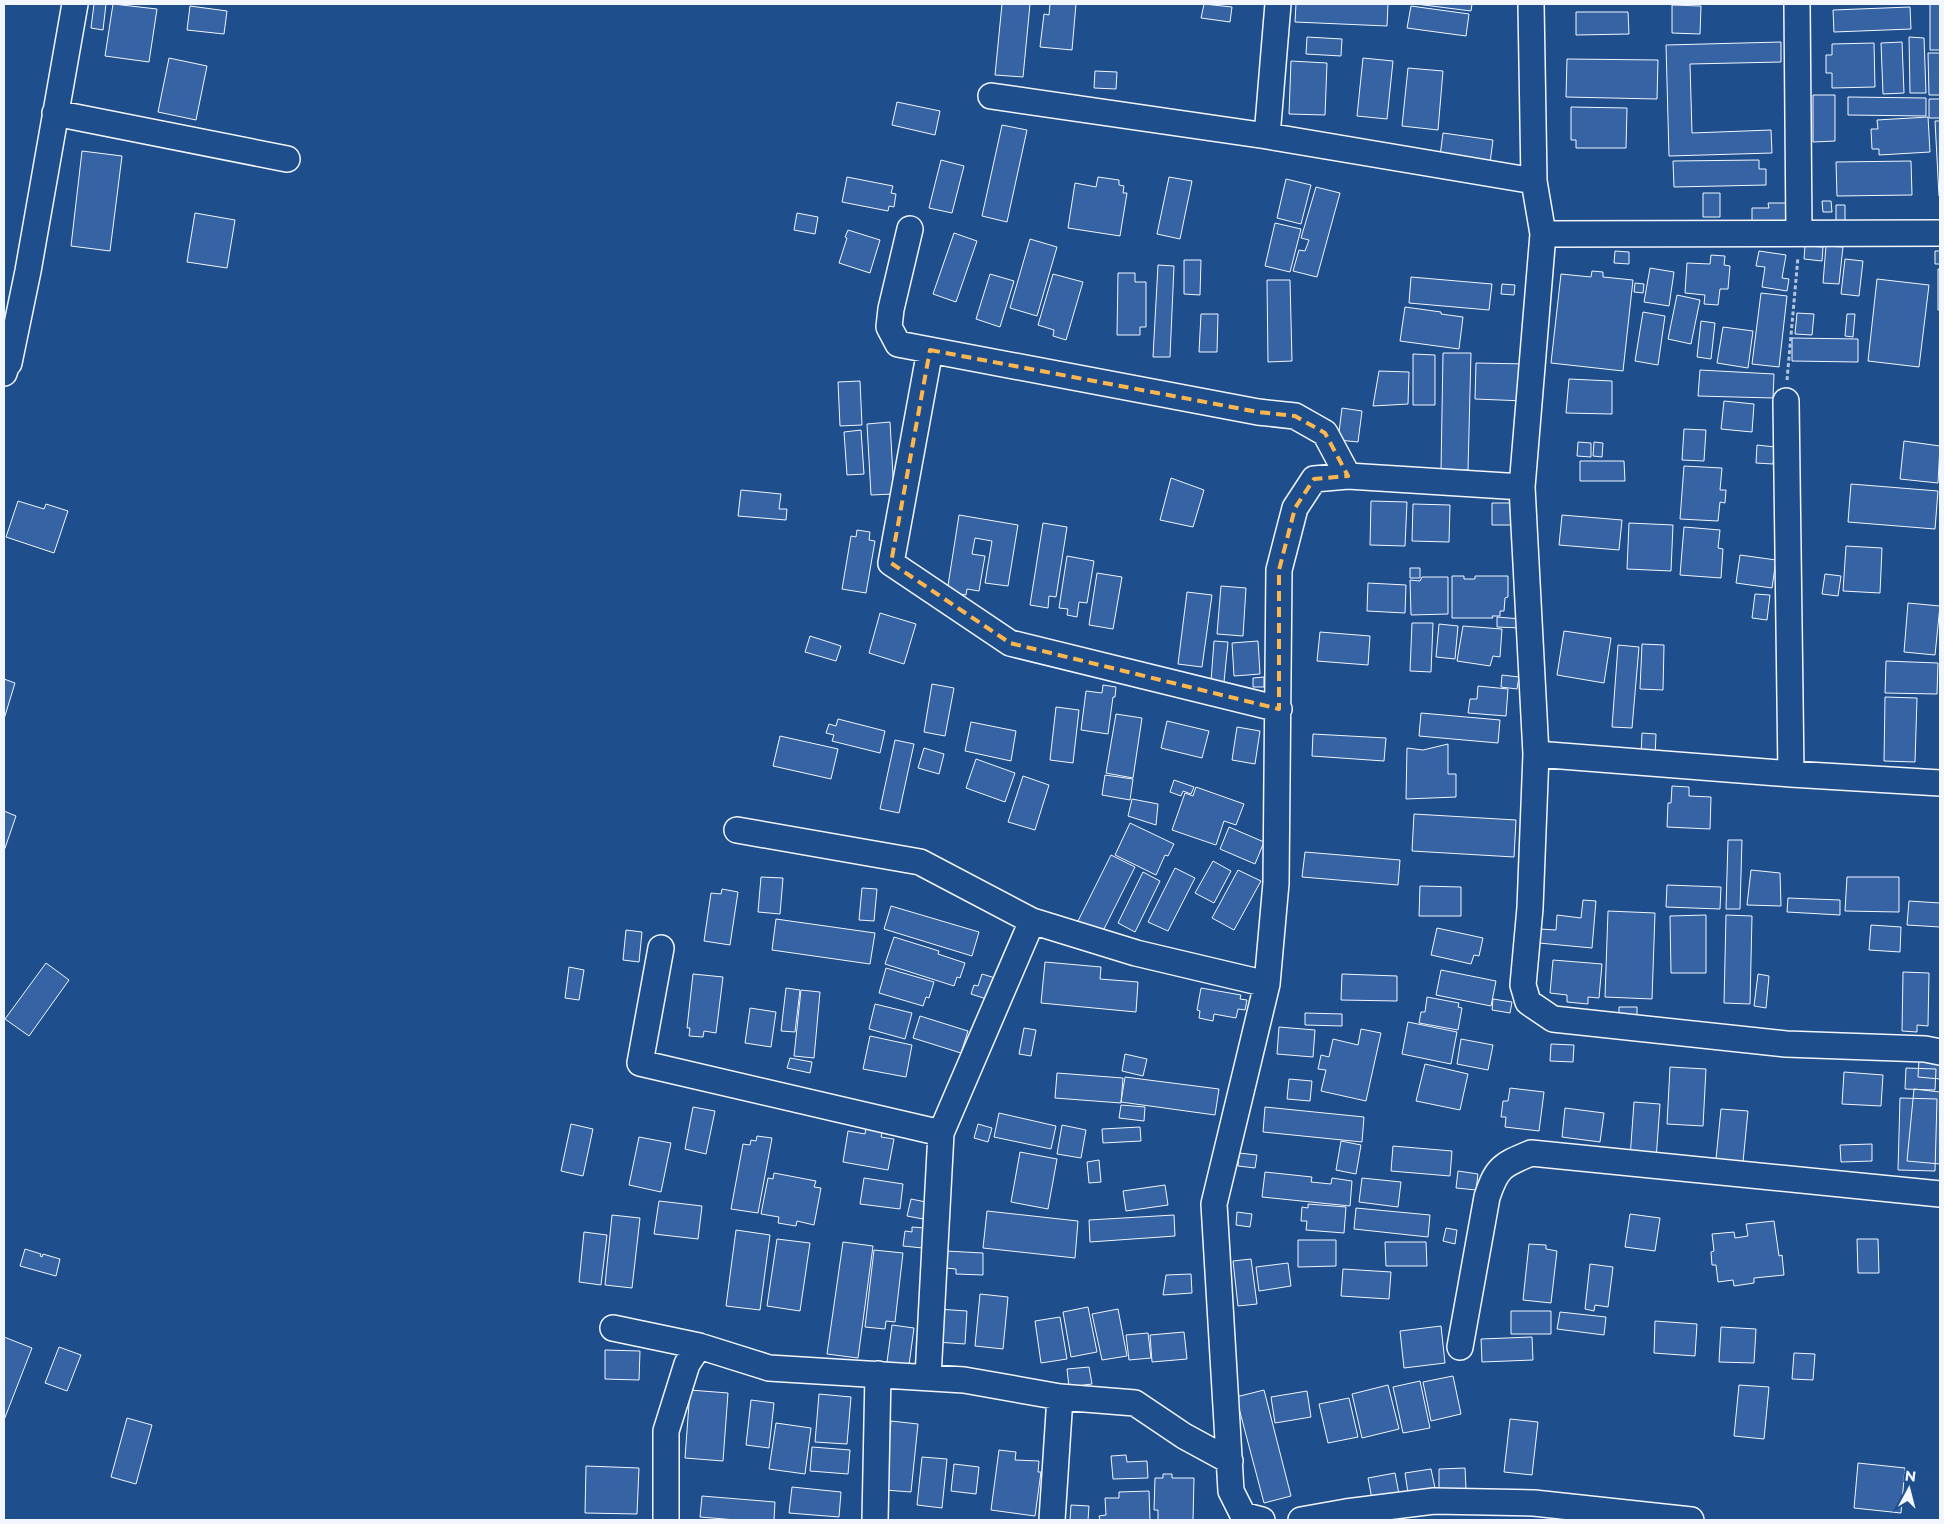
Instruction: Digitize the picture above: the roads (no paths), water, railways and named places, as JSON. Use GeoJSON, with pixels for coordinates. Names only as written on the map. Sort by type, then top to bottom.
{"type":"FeatureCollection","features":[{"type":"Feature","properties":{"kind":"street"},"geometry":{"type":"LineString","coordinates":[[5,366],[28,271],[75,4]]}},
{"type":"Feature","properties":{"kind":"street"},"geometry":{"type":"LineString","coordinates":[[1267,136],[1278,4]]}},
{"type":"Feature","properties":{"kind":"street"},"geometry":{"type":"LineString","coordinates":[[1531,4],[1534,181],[1543,234],[1522,487],[1536,754],[1530,908],[1523,985],[1528,1002],[1553,1019],[1786,1044],[1925,1049],[1940,1052]]}},
{"type":"Feature","properties":{"kind":"street"},"geometry":{"type":"LineString","coordinates":[[1797,4],[1800,233]]}},
{"type":"Feature","properties":{"kind":"street"},"geometry":{"type":"LineString","coordinates":[[991,96],[1267,136],[1534,181]]}},
{"type":"Feature","properties":{"kind":"street"},"geometry":{"type":"LineString","coordinates":[[55,113],[287,159]]}},
{"type":"Feature","properties":{"kind":"street"},"geometry":{"type":"LineString","coordinates":[[910,229],[891,309],[889,327],[898,344],[1248,410],[1295,416],[1325,433],[1348,476]]}},
{"type":"Feature","properties":{"kind":"street"},"geometry":{"type":"LineString","coordinates":[[1543,234],[1940,233]]}},
{"type":"Feature","properties":{"kind":"street"},"geometry":{"type":"LineString","coordinates":[[930,350],[891,563],[1010,643],[1279,709]]}},
{"type":"Feature","properties":{"kind":"street"},"geometry":{"type":"LineString","coordinates":[[1786,400],[1791,774]]}},
{"type":"Feature","properties":{"kind":"street"},"geometry":{"type":"LineString","coordinates":[[1262,1520],[1243,1515],[1231,1491],[1214,1204],[1267,984],[1276,883],[1279,570],[1295,508],[1314,479],[1348,476],[1522,487]]}},
{"type":"Feature","properties":{"kind":"street"},"geometry":{"type":"LineString","coordinates":[[1536,754],[1791,774],[1940,783]]}},
{"type":"Feature","properties":{"kind":"street"},"geometry":{"type":"LineString","coordinates":[[736,830],[920,862],[1032,921],[1136,953],[1267,984]]}},
{"type":"Feature","properties":{"kind":"street"},"geometry":{"type":"LineString","coordinates":[[928,1377],[941,1133],[1032,921]]}},
{"type":"Feature","properties":{"kind":"street"},"geometry":{"type":"LineString","coordinates":[[661,948],[640,1063],[941,1133]]}},
{"type":"Feature","properties":{"kind":"street"},"geometry":{"type":"LineString","coordinates":[[1460,1347],[1487,1197],[1494,1176],[1509,1162],[1531,1154],[1940,1194]]}},
{"type":"Feature","properties":{"kind":"street"},"geometry":{"type":"LineString","coordinates":[[613,1328],[699,1346],[769,1368],[964,1380],[1060,1397],[1136,1403],[1184,1436],[1230,1461]]}},
{"type":"Feature","properties":{"kind":"street"},"geometry":{"type":"LineString","coordinates":[[666,1520],[666,1431],[687,1364],[699,1346]]}},
{"type":"Feature","properties":{"kind":"street"},"geometry":{"type":"LineString","coordinates":[[875,1520],[878,1374]]}},
{"type":"Feature","properties":{"kind":"street"},"geometry":{"type":"LineString","coordinates":[[1052,1520],[1060,1397]]}},
{"type":"Feature","properties":{"kind":"street"},"geometry":{"type":"LineString","coordinates":[[1301,1520],[1346,1512],[1434,1501],[1533,1512],[1691,1520]]}}]}
